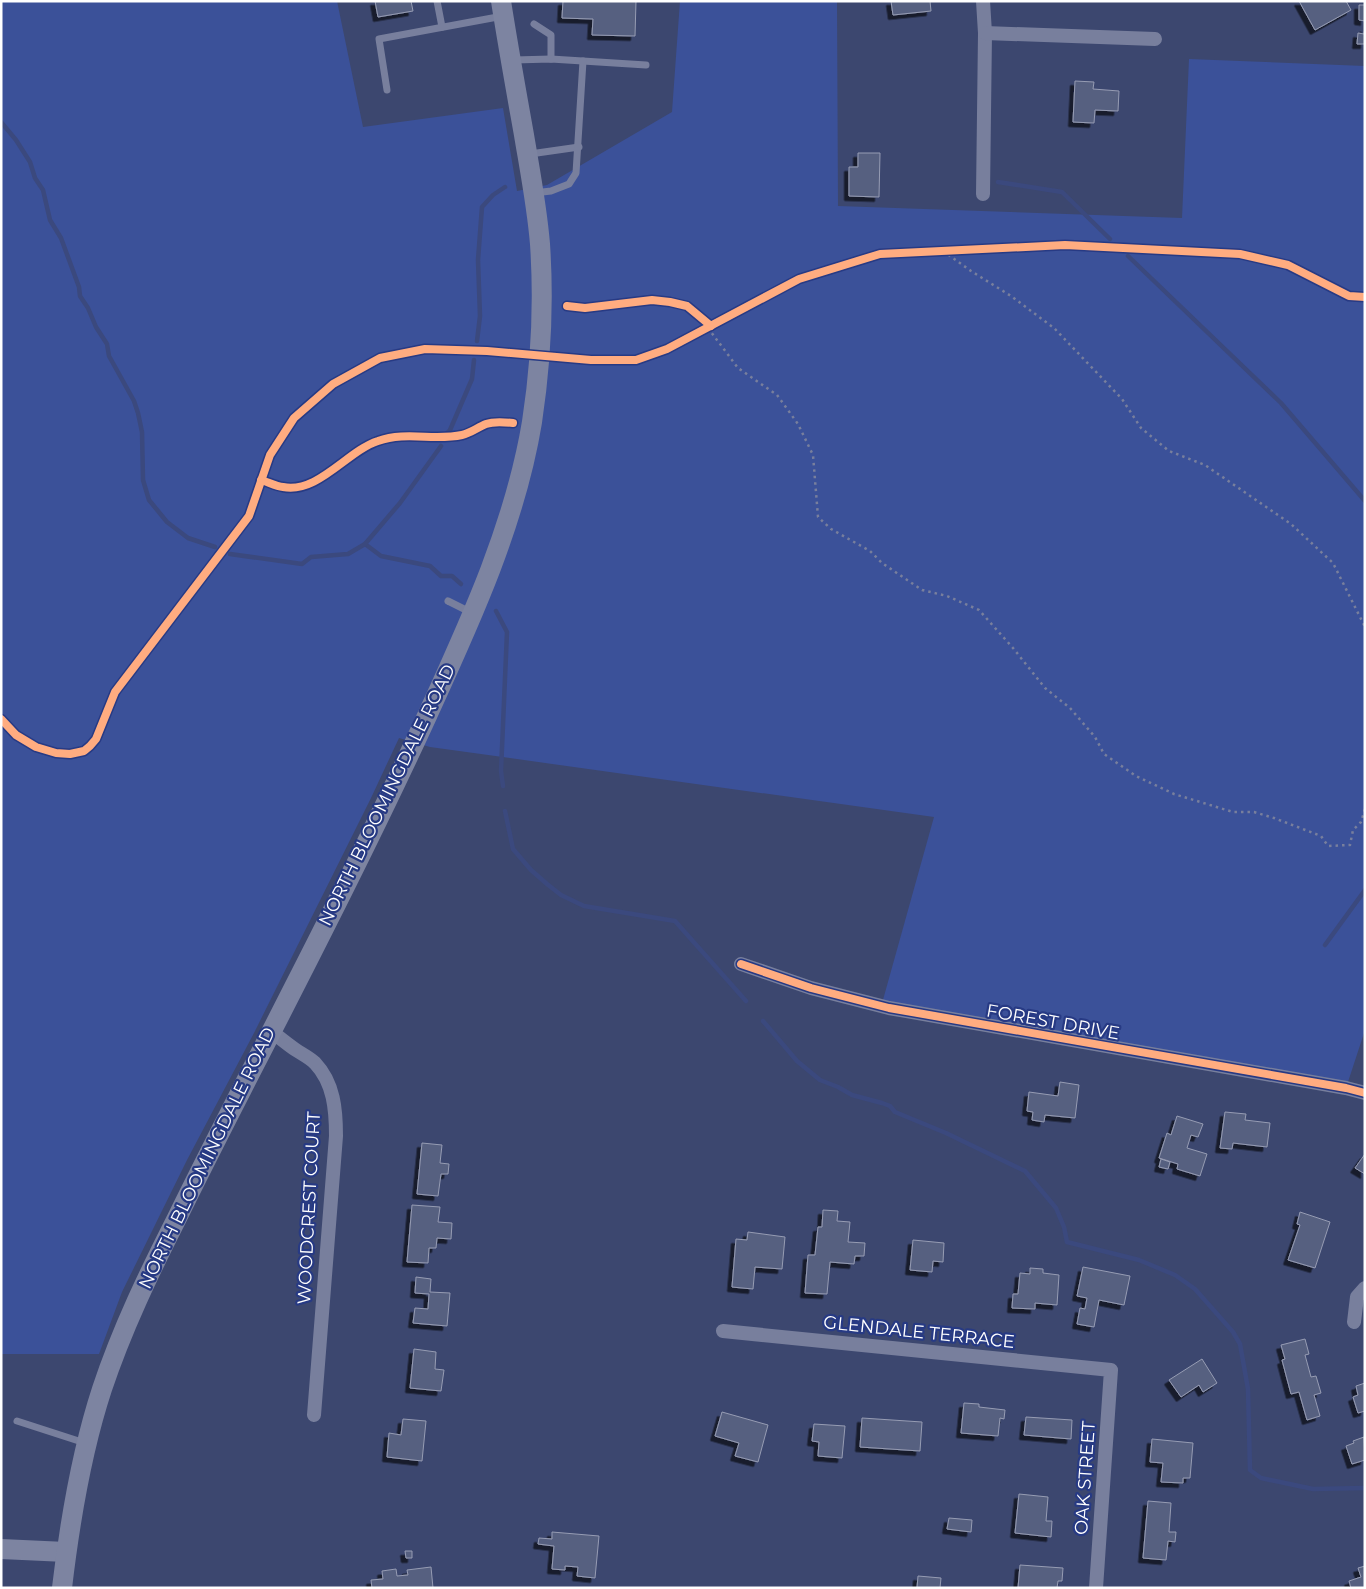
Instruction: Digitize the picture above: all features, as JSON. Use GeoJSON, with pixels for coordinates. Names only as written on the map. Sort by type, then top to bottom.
{"type":"FeatureCollection","features":[{"type":"Feature","properties":{"kind":"main road","name":"NORTH BLOOMINGDALE ROAD"},"geometry":{"type":"LineString","coordinates":[[62,1588],[76,1493],[87,1444],[102,1389],[130,1315],[153,1265],[408,757],[489,574],[509,516],[532,422],[539,361],[542,303],[540,242],[534,193],[502,9]]}},
{"type":"Feature","properties":{"kind":"main road"},"geometry":{"type":"LineString","coordinates":[[1,1549],[66,1552]]}},
{"type":"Feature","properties":{"kind":"street"},"geometry":{"type":"LineString","coordinates":[[983,1],[985,33],[983,194]]}},
{"type":"Feature","properties":{"kind":"street"},"geometry":{"type":"LineString","coordinates":[[985,33],[1155,39]]}},
{"type":"Feature","properties":{"kind":"street","name":"FOREST DRIVE"},"geometry":{"type":"LineString","coordinates":[[741,964],[811,988],[889,1008],[1365,1093]]}},
{"type":"Feature","properties":{"kind":"street","name":"WOODCREST COURT"},"geometry":{"type":"LineString","coordinates":[[271,1031],[314,1062],[320,1069],[332,1092],[336,1115],[336,1136],[314,1415]]}},
{"type":"Feature","properties":{"kind":"street"},"geometry":{"type":"LineString","coordinates":[[1354,1322],[1357,1297],[1365,1288]]}},
{"type":"Feature","properties":{"kind":"street","name":"GLENDALE TERRACE"},"geometry":{"type":"LineString","coordinates":[[722,1330],[1111,1370]]}},
{"type":"Feature","properties":{"kind":"street","name":"OAK STREET"},"geometry":{"type":"LineString","coordinates":[[1096,1588],[1111,1370]]}},
{"type":"Feature","properties":{"kind":"lane"},"geometry":{"type":"LineString","coordinates":[[437,1],[442,27]]}},
{"type":"Feature","properties":{"kind":"lane"},"geometry":{"type":"LineString","coordinates":[[387,90],[379,39],[442,27],[502,9]]}},
{"type":"Feature","properties":{"kind":"lane"},"geometry":{"type":"LineString","coordinates":[[534,24],[551,35],[551,59]]}},
{"type":"Feature","properties":{"kind":"lane"},"geometry":{"type":"LineString","coordinates":[[511,60],[551,59],[646,65]]}},
{"type":"Feature","properties":{"kind":"lane"},"geometry":{"type":"LineString","coordinates":[[534,193],[551,191],[569,184],[576,173],[583,61]]}},
{"type":"Feature","properties":{"kind":"lane"},"geometry":{"type":"LineString","coordinates":[[527,155],[579,147]]}},
{"type":"Feature","properties":{"kind":"lane"},"geometry":{"type":"LineString","coordinates":[[448,601],[472,613]]}},
{"type":"Feature","properties":{"kind":"lane"},"geometry":{"type":"LineString","coordinates":[[17,1421],[87,1444]]}},
{"type":"Feature","properties":{"kind":"path"},"geometry":{"type":"LineString","coordinates":[[934,251],[953,250]]}},
{"type":"Feature","properties":{"kind":"path"},"geometry":{"type":"LineString","coordinates":[[943,251],[1011,296],[1054,328],[1122,399],[1141,428],[1170,451],[1205,465],[1290,524],[1332,563],[1365,627]]}},
{"type":"Feature","properties":{"kind":"path"},"geometry":{"type":"LineString","coordinates":[[700,332],[708,325],[738,368],[777,395],[798,424],[813,455],[818,517],[831,529],[870,551],[882,563],[922,590],[947,596],[978,610],[1046,688],[1070,708],[1095,737],[1104,754],[1136,776],[1174,794],[1234,812],[1254,812],[1274,818],[1321,836],[1328,846],[1350,845],[1353,830],[1360,822],[1365,810]]}},
{"type":"Feature","properties":{"kind":"shaded area"},"geometry":{"type":"Polygon","coordinates":[[[1,1],[337,1],[363,127],[503,108],[517,191],[547,185],[672,112],[680,1],[837,1],[838,206],[1182,218],[1189,59],[1365,66],[1365,1030],[1346,1088],[881,1007],[934,817],[430,747],[399,738],[254,1033],[187,1160],[122,1292],[99,1354],[1,1354],[1,1]]]}},
{"type":"Feature","properties":{"kind":"building"},"geometry":{"type":"Polygon","coordinates":[[[375,1],[411,1],[413,11],[378,17],[375,1]]]}},
{"type":"Feature","properties":{"kind":"building"},"geometry":{"type":"Polygon","coordinates":[[[563,1],[636,1],[635,36],[592,35],[593,19],[562,18],[563,1]]]}},
{"type":"Feature","properties":{"kind":"building"},"geometry":{"type":"Polygon","coordinates":[[[891,1],[930,1],[931,11],[893,15],[891,1]]]}},
{"type":"Feature","properties":{"kind":"building"},"geometry":{"type":"Polygon","coordinates":[[[1299,1],[1346,1],[1351,10],[1315,30],[1299,1]]]}},
{"type":"Feature","properties":{"kind":"building"},"geometry":{"type":"Polygon","coordinates":[[[1359,5],[1365,5],[1365,21],[1359,20],[1359,5]]]}},
{"type":"Feature","properties":{"kind":"building"},"geometry":{"type":"Polygon","coordinates":[[[1365,27],[1365,44],[1357,44],[1358,33],[1364,34],[1365,27]]]}},
{"type":"Feature","properties":{"kind":"building"},"geometry":{"type":"Polygon","coordinates":[[[1075,81],[1094,82],[1093,89],[1119,91],[1118,111],[1095,110],[1094,123],[1073,122],[1075,81]]]}},
{"type":"Feature","properties":{"kind":"building"},"geometry":{"type":"Polygon","coordinates":[[[858,153],[880,153],[879,197],[849,196],[849,167],[858,167],[858,153]]]}},
{"type":"Feature","properties":{"kind":"building"},"geometry":{"type":"Polygon","coordinates":[[[1060,1082],[1079,1085],[1075,1118],[1045,1115],[1044,1122],[1032,1120],[1033,1112],[1027,1111],[1029,1092],[1058,1096],[1060,1082]]]}},
{"type":"Feature","properties":{"kind":"building"},"geometry":{"type":"Polygon","coordinates":[[[1225,1112],[1246,1114],[1245,1120],[1270,1123],[1267,1147],[1233,1143],[1232,1149],[1220,1148],[1225,1112]]]}},
{"type":"Feature","properties":{"kind":"building"},"geometry":{"type":"Polygon","coordinates":[[[1177,1116],[1203,1124],[1198,1137],[1191,1135],[1187,1148],[1207,1154],[1200,1176],[1177,1169],[1178,1164],[1159,1158],[1167,1133],[1171,1135],[1177,1116]]]}},
{"type":"Feature","properties":{"kind":"building"},"geometry":{"type":"Polygon","coordinates":[[[422,1143],[442,1145],[440,1163],[449,1164],[448,1174],[441,1174],[438,1196],[417,1194],[422,1143]]]}},
{"type":"Feature","properties":{"kind":"building"},"geometry":{"type":"Polygon","coordinates":[[[1365,1154],[1365,1174],[1355,1168],[1365,1154]]]}},
{"type":"Feature","properties":{"kind":"building"},"geometry":{"type":"Polygon","coordinates":[[[1161,1159],[1170,1162],[1168,1169],[1159,1167],[1161,1159]]]}},
{"type":"Feature","properties":{"kind":"building"},"geometry":{"type":"Polygon","coordinates":[[[412,1205],[440,1207],[438,1222],[452,1223],[451,1239],[437,1238],[436,1248],[429,1248],[428,1263],[407,1262],[412,1205]]]}},
{"type":"Feature","properties":{"kind":"building"},"geometry":{"type":"Polygon","coordinates":[[[823,1210],[838,1211],[837,1221],[850,1222],[848,1242],[865,1243],[864,1256],[855,1256],[854,1264],[830,1262],[827,1294],[805,1293],[808,1255],[815,1255],[818,1227],[822,1227],[823,1210]]]}},
{"type":"Feature","properties":{"kind":"building"},"geometry":{"type":"Polygon","coordinates":[[[1300,1212],[1330,1222],[1315,1268],[1288,1260],[1300,1225],[1297,1224],[1300,1212]]]}},
{"type":"Feature","properties":{"kind":"building"},"geometry":{"type":"Polygon","coordinates":[[[748,1232],[785,1237],[782,1269],[755,1267],[753,1289],[732,1287],[736,1239],[747,1240],[748,1232]]]}},
{"type":"Feature","properties":{"kind":"building"},"geometry":{"type":"Polygon","coordinates":[[[913,1240],[944,1243],[943,1262],[933,1261],[932,1272],[910,1270],[913,1240]]]}},
{"type":"Feature","properties":{"kind":"building"},"geometry":{"type":"Polygon","coordinates":[[[1083,1267],[1130,1276],[1124,1305],[1099,1300],[1094,1327],[1077,1324],[1080,1308],[1085,1309],[1087,1298],[1077,1296],[1083,1267]]]}},
{"type":"Feature","properties":{"kind":"building"},"geometry":{"type":"Polygon","coordinates":[[[1030,1268],[1043,1269],[1043,1273],[1059,1275],[1057,1305],[1035,1303],[1035,1309],[1012,1308],[1013,1294],[1018,1294],[1020,1273],[1030,1274],[1030,1268]]]}},
{"type":"Feature","properties":{"kind":"building"},"geometry":{"type":"Polygon","coordinates":[[[416,1277],[431,1279],[430,1292],[450,1293],[447,1326],[413,1323],[415,1308],[428,1309],[429,1294],[415,1293],[416,1277]]]}},
{"type":"Feature","properties":{"kind":"building"},"geometry":{"type":"Polygon","coordinates":[[[1305,1339],[1309,1354],[1305,1355],[1311,1377],[1316,1376],[1321,1393],[1314,1395],[1320,1416],[1307,1420],[1299,1392],[1291,1394],[1282,1360],[1285,1359],[1281,1345],[1305,1339]]]}},
{"type":"Feature","properties":{"kind":"building"},"geometry":{"type":"Polygon","coordinates":[[[414,1349],[436,1352],[435,1369],[444,1370],[441,1391],[410,1388],[414,1349]]]}},
{"type":"Feature","properties":{"kind":"building"},"geometry":{"type":"Polygon","coordinates":[[[1202,1359],[1217,1383],[1203,1392],[1199,1385],[1181,1397],[1169,1380],[1202,1359]]]}},
{"type":"Feature","properties":{"kind":"building"},"geometry":{"type":"Polygon","coordinates":[[[1365,1383],[1365,1411],[1358,1413],[1353,1397],[1358,1395],[1356,1386],[1365,1383]]]}},
{"type":"Feature","properties":{"kind":"building"},"geometry":{"type":"Polygon","coordinates":[[[964,1403],[979,1404],[979,1407],[1005,1410],[1004,1419],[1000,1418],[998,1436],[961,1433],[964,1403]]]}},
{"type":"Feature","properties":{"kind":"building"},"geometry":{"type":"Polygon","coordinates":[[[722,1412],[768,1425],[758,1462],[735,1456],[739,1443],[715,1436],[722,1412]]]}},
{"type":"Feature","properties":{"kind":"building"},"geometry":{"type":"Polygon","coordinates":[[[1026,1417],[1072,1420],[1071,1439],[1024,1435],[1026,1417]]]}},
{"type":"Feature","properties":{"kind":"building"},"geometry":{"type":"Polygon","coordinates":[[[862,1418],[922,1422],[920,1451],[860,1447],[862,1418]]]}},
{"type":"Feature","properties":{"kind":"building"},"geometry":{"type":"Polygon","coordinates":[[[403,1419],[426,1421],[422,1461],[387,1457],[389,1433],[401,1435],[403,1419]]]}},
{"type":"Feature","properties":{"kind":"building"},"geometry":{"type":"Polygon","coordinates":[[[814,1424],[845,1426],[842,1458],[818,1456],[819,1442],[812,1441],[814,1424]]]}},
{"type":"Feature","properties":{"kind":"building"},"geometry":{"type":"Polygon","coordinates":[[[1364,1437],[1365,1460],[1352,1464],[1346,1446],[1364,1437]]]}},
{"type":"Feature","properties":{"kind":"building"},"geometry":{"type":"Polygon","coordinates":[[[1152,1439],[1193,1443],[1190,1478],[1183,1478],[1183,1483],[1161,1482],[1163,1463],[1150,1462],[1152,1439]]]}},
{"type":"Feature","properties":{"kind":"building"},"geometry":{"type":"Polygon","coordinates":[[[1019,1494],[1048,1497],[1046,1521],[1052,1521],[1051,1537],[1015,1533],[1019,1494]]]}},
{"type":"Feature","properties":{"kind":"building"},"geometry":{"type":"Polygon","coordinates":[[[1148,1501],[1171,1503],[1169,1532],[1176,1532],[1175,1542],[1168,1541],[1166,1560],[1143,1558],[1148,1501]]]}},
{"type":"Feature","properties":{"kind":"building"},"geometry":{"type":"Polygon","coordinates":[[[949,1518],[972,1520],[971,1532],[947,1529],[949,1518]]]}},
{"type":"Feature","properties":{"kind":"building"},"geometry":{"type":"Polygon","coordinates":[[[552,1532],[599,1536],[595,1578],[577,1576],[578,1567],[565,1566],[565,1570],[552,1569],[554,1546],[538,1544],[539,1538],[552,1539],[552,1532]]]}},
{"type":"Feature","properties":{"kind":"building"},"geometry":{"type":"Polygon","coordinates":[[[405,1551],[412,1551],[412,1558],[406,1558],[405,1551]]]}},
{"type":"Feature","properties":{"kind":"building"},"geometry":{"type":"Polygon","coordinates":[[[1020,1565],[1063,1568],[1062,1581],[1058,1581],[1057,1588],[1018,1588],[1020,1565]]]}},
{"type":"Feature","properties":{"kind":"building"},"geometry":{"type":"Polygon","coordinates":[[[1365,1566],[1365,1588],[1351,1588],[1349,1581],[1361,1577],[1358,1568],[1365,1566]]]}},
{"type":"Feature","properties":{"kind":"building"},"geometry":{"type":"Polygon","coordinates":[[[431,1567],[433,1588],[372,1588],[371,1580],[383,1579],[382,1571],[396,1569],[397,1576],[408,1575],[407,1570],[431,1567]]]}},
{"type":"Feature","properties":{"kind":"building"},"geometry":{"type":"Polygon","coordinates":[[[918,1576],[941,1578],[940,1588],[917,1588],[918,1576]]]}},
{"type":"Feature","properties":{"kind":"waterway"},"geometry":{"type":"LineString","coordinates":[[1,122],[16,140],[30,162],[35,178],[43,190],[50,220],[61,238],[79,287],[80,296],[107,344],[109,356],[134,401],[142,432],[143,480],[149,500],[167,522],[188,538],[215,547]]}},
{"type":"Feature","properties":{"kind":"waterway"},"geometry":{"type":"LineString","coordinates":[[998,182],[1062,192],[1110,239]]}},
{"type":"Feature","properties":{"kind":"waterway"},"geometry":{"type":"LineString","coordinates":[[477,341],[480,316],[478,260],[482,207],[493,195],[505,187]]}},
{"type":"Feature","properties":{"kind":"waterway"},"geometry":{"type":"LineString","coordinates":[[1128,256],[1281,403],[1365,501]]}},
{"type":"Feature","properties":{"kind":"waterway"},"geometry":{"type":"LineString","coordinates":[[446,434],[450,430],[472,379],[474,360]]}},
{"type":"Feature","properties":{"kind":"waterway"},"geometry":{"type":"LineString","coordinates":[[230,554],[302,564],[311,557],[348,554],[365,544],[400,503],[441,446]]}},
{"type":"Feature","properties":{"kind":"waterway"},"geometry":{"type":"LineString","coordinates":[[365,544],[381,556],[430,566],[441,576],[452,576],[461,584]]}},
{"type":"Feature","properties":{"kind":"waterway"},"geometry":{"type":"LineString","coordinates":[[496,611],[507,632],[501,771],[503,786]]}},
{"type":"Feature","properties":{"kind":"waterway"},"geometry":{"type":"LineString","coordinates":[[505,811],[513,849],[531,870],[547,884],[561,895],[584,906],[675,921],[746,1001]]}},
{"type":"Feature","properties":{"kind":"waterway"},"geometry":{"type":"LineString","coordinates":[[1325,945],[1365,890]]}},
{"type":"Feature","properties":{"kind":"waterway"},"geometry":{"type":"LineString","coordinates":[[763,1021],[797,1061],[820,1080],[852,1095],[890,1106],[895,1112],[946,1133],[1025,1171],[1056,1208],[1064,1227],[1067,1242],[1139,1260],[1175,1275],[1195,1289],[1233,1332],[1240,1344],[1248,1389],[1250,1470],[1261,1478],[1313,1489],[1365,1488]]}},
{"type":"Feature","properties":{"kind":"cycle path"},"geometry":{"type":"LineString","coordinates":[[1,719],[16,735],[36,747],[56,753],[70,754],[84,751],[90,746],[96,739],[115,692],[249,516],[270,455],[294,418],[333,384],[380,358],[425,349],[487,351],[591,360],[636,360],[667,349],[799,279],[880,254],[1065,245],[1240,254],[1288,265],[1349,296],[1365,297]]}},
{"type":"Feature","properties":{"kind":"cycle path"},"geometry":{"type":"LineString","coordinates":[[567,306],[585,308],[652,300],[670,302],[687,306],[711,326]]}},
{"type":"Feature","properties":{"kind":"cycle path"},"geometry":{"type":"LineString","coordinates":[[261,480],[280,486],[296,487],[320,478],[366,446],[388,438],[410,436],[452,437],[465,434],[489,423],[513,423]]}},
{"type":"Feature","properties":{"kind":"cycle path"},"geometry":{"type":"LineString","coordinates":[[741,964],[811,988],[889,1008],[1346,1088],[1365,1093]]}}]}
